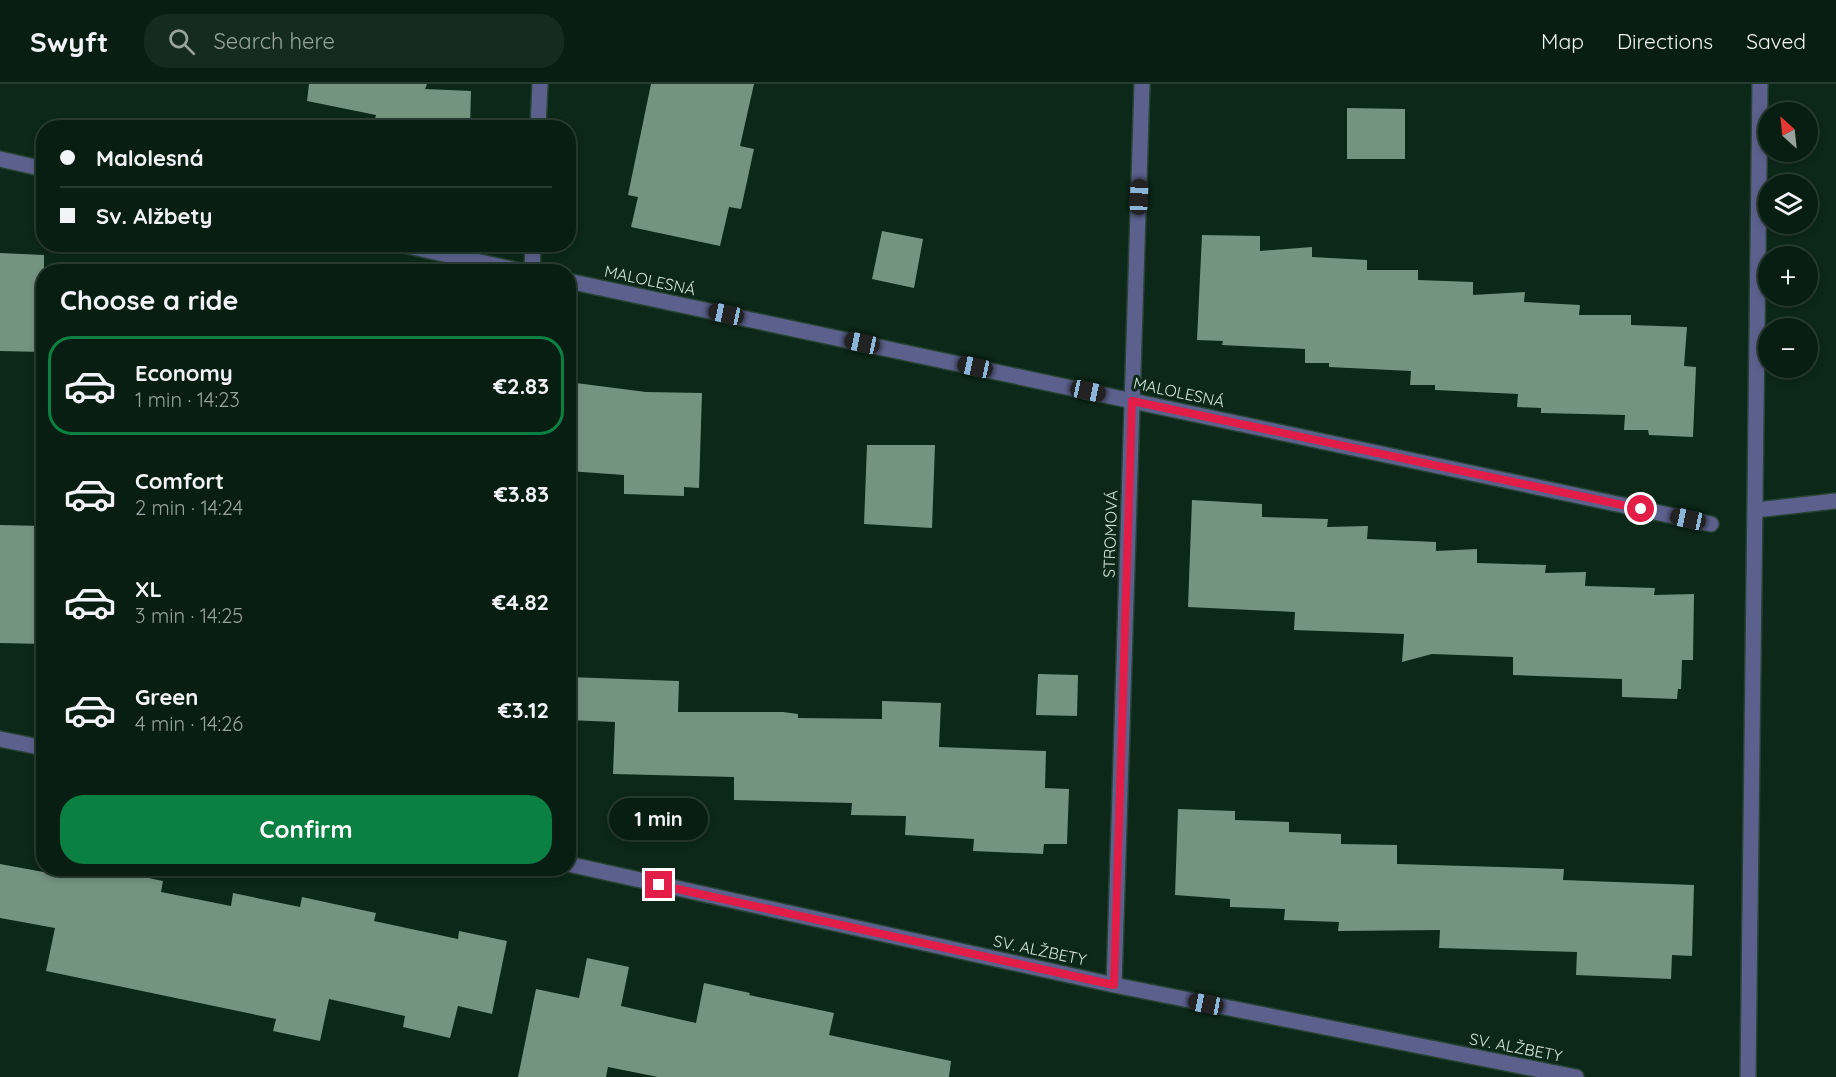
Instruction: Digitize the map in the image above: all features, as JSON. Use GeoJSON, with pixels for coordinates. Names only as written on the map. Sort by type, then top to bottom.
{"type":"FeatureCollection","features":[{"type":"Feature","properties":{"kind":"street"},"geometry":{"type":"LineString","coordinates":[[538,120],[540,84]]}},
{"type":"Feature","properties":{"kind":"street","name":"STROMOVÁ"},"geometry":{"type":"LineString","coordinates":[[1114,985],[1142,84]]}},
{"type":"Feature","properties":{"kind":"street"},"geometry":{"type":"LineString","coordinates":[[1748,1077],[1760,84]]}},
{"type":"Feature","properties":{"kind":"street"},"geometry":{"type":"LineString","coordinates":[[0,159],[36,167]]}},
{"type":"Feature","properties":{"kind":"street"},"geometry":{"type":"LineString","coordinates":[[435,252],[489,264]]}},
{"type":"Feature","properties":{"kind":"street","name":"MALOLESNÁ"},"geometry":{"type":"LineString","coordinates":[[576,283],[1711,524]]}},
{"type":"Feature","properties":{"kind":"street"},"geometry":{"type":"LineString","coordinates":[[1756,510],[1836,501]]}},
{"type":"Feature","properties":{"kind":"street"},"geometry":{"type":"LineString","coordinates":[[0,739],[36,746]]}},
{"type":"Feature","properties":{"kind":"street","name":"SV. ALŽBETY"},"geometry":{"type":"LineString","coordinates":[[576,866],[1114,985],[1576,1077]]}},
{"type":"Feature","properties":{"kind":"building"},"geometry":{"type":"Polygon","coordinates":[[[309,84],[427,84],[425,89],[471,91],[470,120],[375,120],[376,115],[307,101],[309,84]]]}},
{"type":"Feature","properties":{"kind":"building"},"geometry":{"type":"Polygon","coordinates":[[[651,84],[754,84],[740,146],[754,149],[741,209],[729,207],[720,246],[631,227],[638,197],[628,195],[651,84]]]}},
{"type":"Feature","properties":{"kind":"building"},"geometry":{"type":"Polygon","coordinates":[[[1347,108],[1405,109],[1405,159],[1347,159],[1347,108]]]}},
{"type":"Feature","properties":{"kind":"building"},"geometry":{"type":"Polygon","coordinates":[[[882,231],[923,239],[914,288],[872,279],[882,231]]]}},
{"type":"Feature","properties":{"kind":"building"},"geometry":{"type":"Polygon","coordinates":[[[1202,235],[1260,236],[1260,251],[1312,247],[1312,257],[1367,260],[1367,270],[1418,270],[1418,280],[1473,282],[1473,295],[1525,292],[1524,302],[1580,305],[1579,315],[1631,315],[1631,325],[1687,327],[1684,366],[1696,367],[1693,437],[1649,435],[1648,430],[1624,430],[1625,415],[1541,413],[1541,408],[1517,407],[1518,394],[1435,390],[1435,385],[1410,385],[1411,371],[1329,367],[1329,363],[1305,363],[1305,349],[1222,345],[1223,341],[1197,340],[1202,235]]]}},
{"type":"Feature","properties":{"kind":"building"},"geometry":{"type":"Polygon","coordinates":[[[0,253],[44,255],[44,264],[36,264],[36,352],[0,351],[0,253]]]}},
{"type":"Feature","properties":{"kind":"building"},"geometry":{"type":"Polygon","coordinates":[[[576,383],[646,392],[702,393],[699,488],[684,487],[684,496],[624,494],[624,475],[576,472],[576,383]]]}},
{"type":"Feature","properties":{"kind":"building"},"geometry":{"type":"Polygon","coordinates":[[[867,445],[935,445],[932,528],[864,524],[867,445]]]}},
{"type":"Feature","properties":{"kind":"building"},"geometry":{"type":"Polygon","coordinates":[[[1192,500],[1262,504],[1262,517],[1328,519],[1327,527],[1368,526],[1367,539],[1436,542],[1436,551],[1477,549],[1477,563],[1546,565],[1545,573],[1586,572],[1585,586],[1655,588],[1654,595],[1694,594],[1693,660],[1682,660],[1681,689],[1678,689],[1677,699],[1622,697],[1622,679],[1513,675],[1513,657],[1432,654],[1402,662],[1404,634],[1294,630],[1295,612],[1188,607],[1192,500]]]}},
{"type":"Feature","properties":{"kind":"building"},"geometry":{"type":"Polygon","coordinates":[[[0,525],[36,526],[36,644],[0,643],[0,525]]]}},
{"type":"Feature","properties":{"kind":"building"},"geometry":{"type":"Polygon","coordinates":[[[1038,674],[1078,675],[1077,716],[1036,715],[1038,674]]]}},
{"type":"Feature","properties":{"kind":"building"},"geometry":{"type":"Polygon","coordinates":[[[576,677],[679,681],[678,712],[783,712],[798,714],[798,718],[882,719],[882,701],[941,703],[939,747],[1046,751],[1045,788],[1069,789],[1067,844],[1044,844],[1043,854],[973,851],[974,839],[905,835],[906,816],[851,815],[852,803],[734,800],[734,777],[613,774],[615,722],[576,720],[576,677]]]}},
{"type":"Feature","properties":{"kind":"building"},"geometry":{"type":"Polygon","coordinates":[[[1178,809],[1235,811],[1235,820],[1289,822],[1289,832],[1341,834],[1341,844],[1397,845],[1397,864],[1564,869],[1563,880],[1694,885],[1692,956],[1672,955],[1671,979],[1576,975],[1577,952],[1439,948],[1440,930],[1338,931],[1339,922],[1284,920],[1285,909],[1230,907],[1230,899],[1175,895],[1178,809]]]}},
{"type":"Feature","properties":{"kind":"building"},"geometry":{"type":"Polygon","coordinates":[[[0,864],[36,871],[36,876],[97,878],[97,876],[139,876],[163,881],[161,892],[231,906],[233,893],[300,907],[302,897],[376,913],[374,921],[458,939],[459,931],[507,941],[492,1014],[458,1006],[450,1038],[403,1027],[405,1016],[329,999],[320,1041],[273,1031],[276,1019],[46,971],[55,928],[0,918],[0,864]]]}},
{"type":"Feature","properties":{"kind":"building"},"geometry":{"type":"Polygon","coordinates":[[[587,958],[629,967],[621,1006],[696,1023],[704,983],[834,1013],[829,1035],[951,1061],[949,1077],[658,1077],[608,1067],[606,1077],[518,1077],[536,989],[579,998],[587,958]]]}},
{"type":"Feature","properties":{"kind":"route"},"geometry":{"type":"LineString","coordinates":[[659,885],[1114,985],[1132,401],[1641,509]]}}]}
